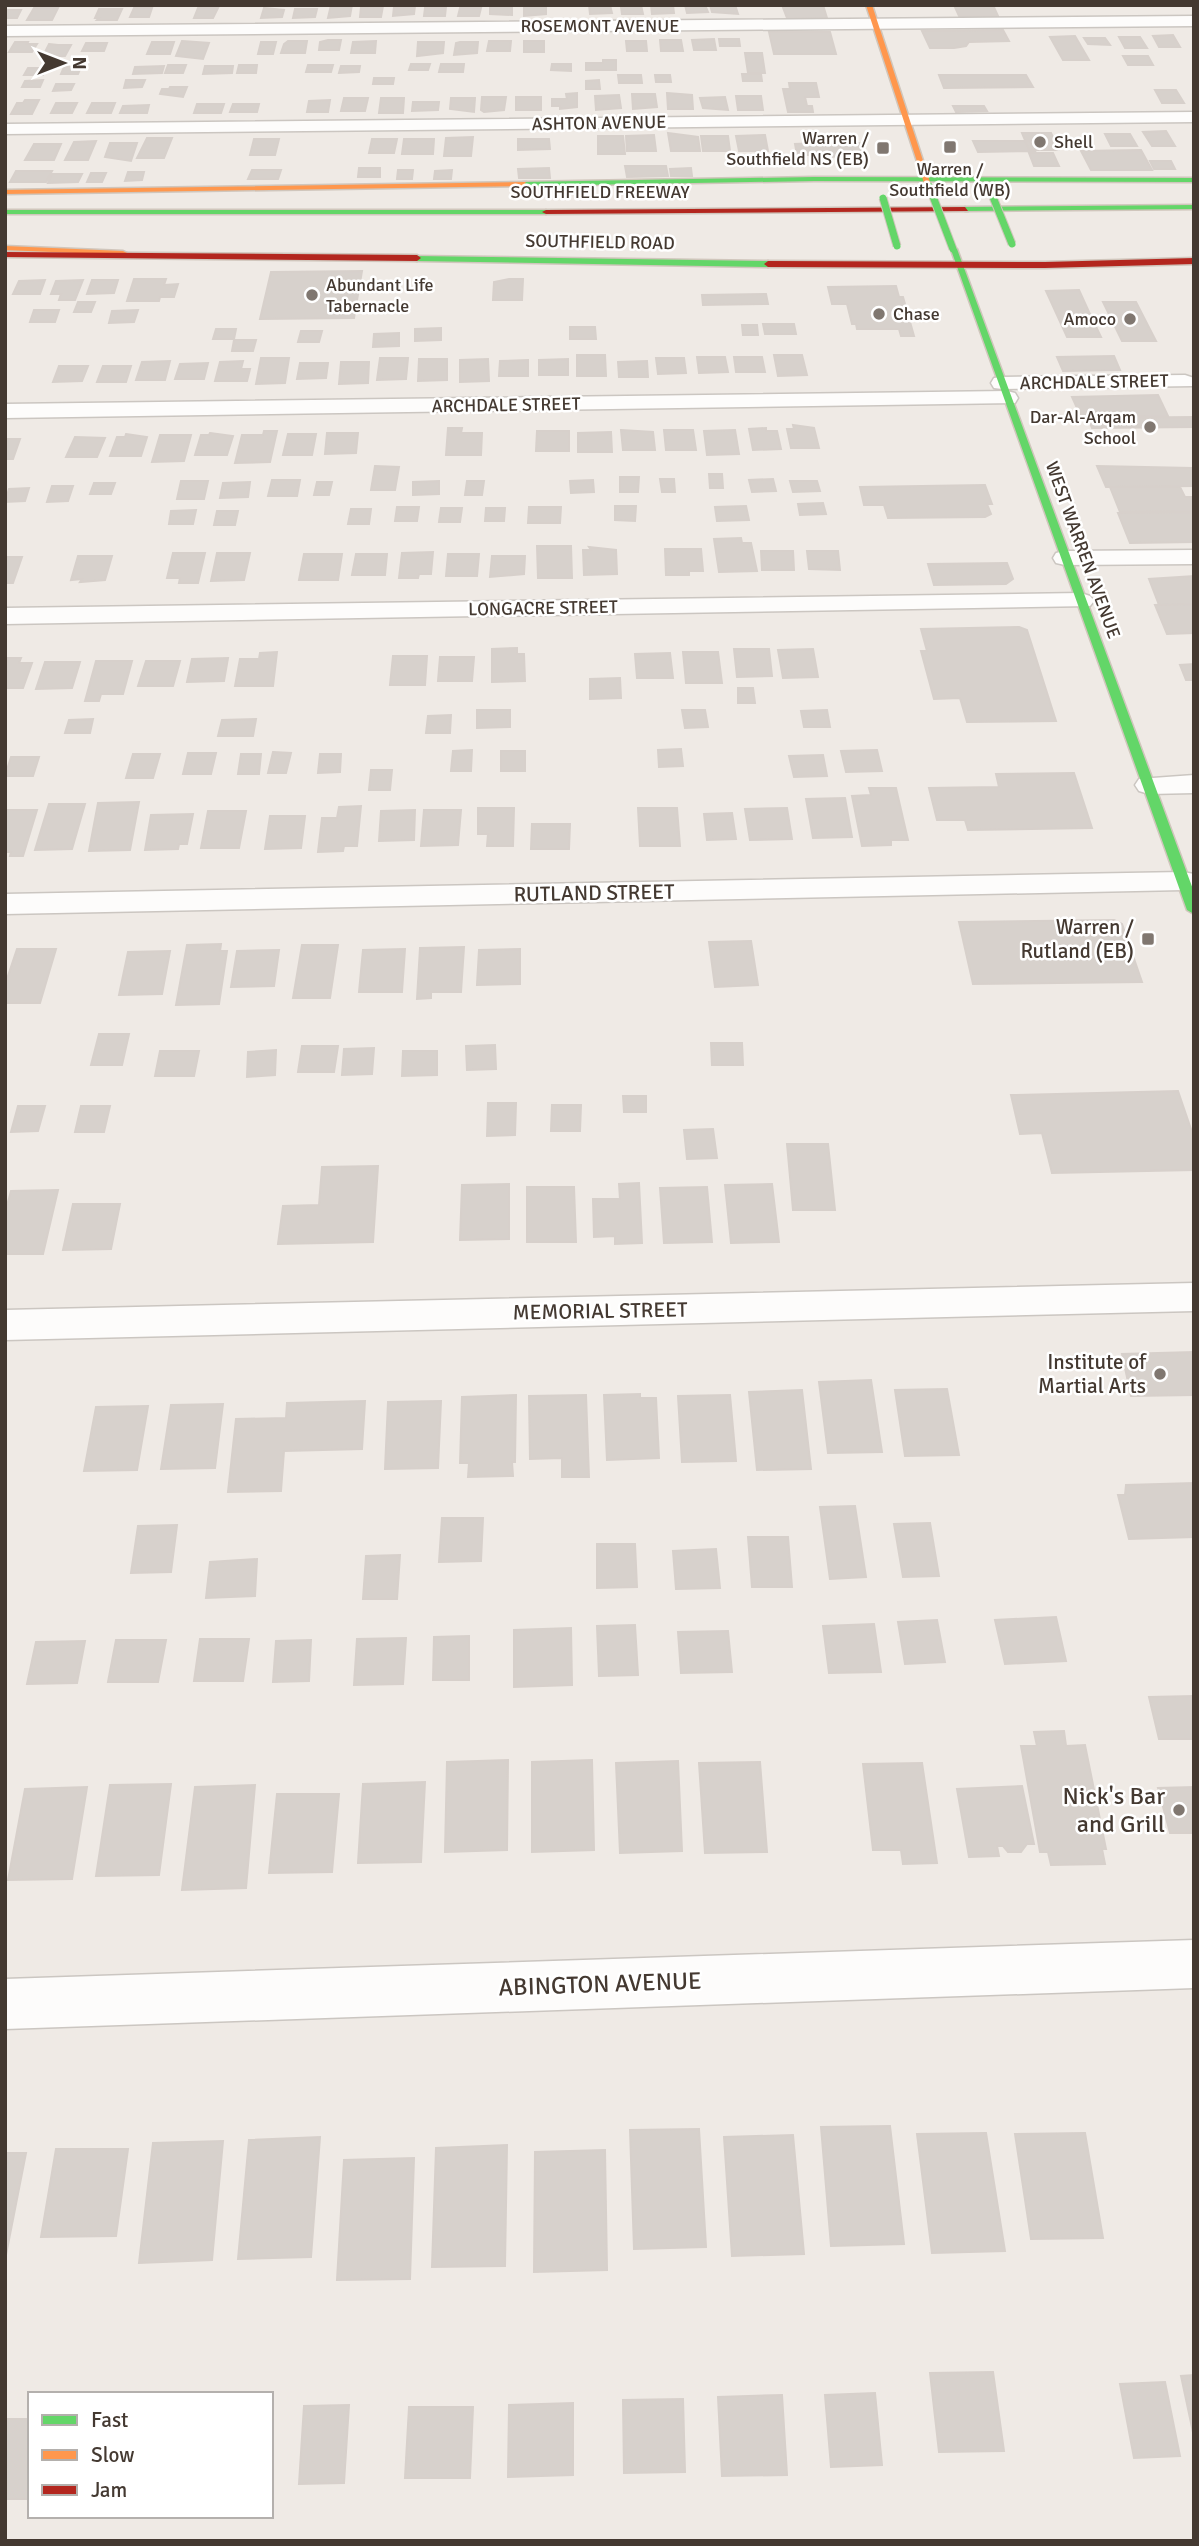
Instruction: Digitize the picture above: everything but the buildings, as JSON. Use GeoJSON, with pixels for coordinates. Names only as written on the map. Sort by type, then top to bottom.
{"type":"FeatureCollection","features":[{"type":"Feature","properties":{"kind":"main road","name":"WEST WARREN AVENUE"},"geometry":{"type":"LineString","coordinates":[[869,5],[928,182],[1194,910]]}},
{"type":"Feature","properties":{"kind":"main road"},"geometry":{"type":"LineString","coordinates":[[814,179],[859,185],[875,192],[883,198],[900,238],[896,255],[879,262],[843,267]]}},
{"type":"Feature","properties":{"kind":"main road"},"geometry":{"type":"LineString","coordinates":[[5,192],[814,179],[928,182],[1194,180]]}},
{"type":"Feature","properties":{"kind":"main road"},"geometry":{"type":"LineString","coordinates":[[1063,179],[1012,184],[998,189],[993,197],[1012,244],[1021,253],[1063,266]]}},
{"type":"Feature","properties":{"kind":"main road"},"geometry":{"type":"LineString","coordinates":[[5,199],[168,191]]}},
{"type":"Feature","properties":{"kind":"main road","name":"SOUTHFIELD FREEWAY"},"geometry":{"type":"LineString","coordinates":[[5,212],[628,212],[1194,207]]}},
{"type":"Feature","properties":{"kind":"main road"},"geometry":{"type":"LineString","coordinates":[[931,230],[958,229]]}},
{"type":"Feature","properties":{"kind":"main road"},"geometry":{"type":"LineString","coordinates":[[986,229],[1028,229]]}},
{"type":"Feature","properties":{"kind":"main road"},"geometry":{"type":"LineString","coordinates":[[875,230],[900,238]]}},
{"type":"Feature","properties":{"kind":"main road"},"geometry":{"type":"LineString","coordinates":[[5,248],[123,253]]}},
{"type":"Feature","properties":{"kind":"main road","name":"SOUTHFIELD ROAD"},"geometry":{"type":"LineString","coordinates":[[5,254],[393,256],[843,267],[1063,266],[1194,261]]}},
{"type":"Feature","properties":{"kind":"street","name":"ROSEMONT AVENUE"},"geometry":{"type":"LineString","coordinates":[[5,31],[1194,21]]}},
{"type":"Feature","properties":{"kind":"street","name":"ASHTON AVENUE"},"geometry":{"type":"LineString","coordinates":[[5,129],[1194,117]]}},
{"type":"Feature","properties":{"kind":"street","name":"ARCHDALE STREET"},"geometry":{"type":"LineString","coordinates":[[5,411],[1004,391],[1185,381]]}},
{"type":"Feature","properties":{"kind":"street"},"geometry":{"type":"LineString","coordinates":[[1065,558],[1194,558]]}},
{"type":"Feature","properties":{"kind":"street","name":"LONGACRE STREET"},"geometry":{"type":"LineString","coordinates":[[5,616],[1081,601]]}},
{"type":"Feature","properties":{"kind":"street"},"geometry":{"type":"LineString","coordinates":[[1150,785],[1194,784]]}},
{"type":"Feature","properties":{"kind":"street","name":"RUTLAND STREET"},"geometry":{"type":"LineString","coordinates":[[5,905],[1184,881]]}},
{"type":"Feature","properties":{"kind":"street","name":"MEMORIAL STREET"},"geometry":{"type":"LineString","coordinates":[[5,1325],[1194,1297]]}},
{"type":"Feature","properties":{"kind":"street","name":"ABINGTON AVENUE"},"geometry":{"type":"LineString","coordinates":[[5,2004],[1194,1964]]}},
{"type":"Feature","properties":{"kind":"traffic: fast"},"geometry":{"type":"LineString","coordinates":[[523,184],[814,179],[1194,180]]}},
{"type":"Feature","properties":{"kind":"traffic: fast"},"geometry":{"type":"LineString","coordinates":[[929,186],[953,249]]}},
{"type":"Feature","properties":{"kind":"traffic: fast"},"geometry":{"type":"LineString","coordinates":[[993,197],[1012,244]]}},
{"type":"Feature","properties":{"kind":"traffic: fast"},"geometry":{"type":"LineString","coordinates":[[883,198],[897,246]]}},
{"type":"Feature","properties":{"kind":"traffic: fast"},"geometry":{"type":"LineString","coordinates":[[965,209],[1194,207]]}},
{"type":"Feature","properties":{"kind":"traffic: fast"},"geometry":{"type":"LineString","coordinates":[[5,212],[546,212]]}},
{"type":"Feature","properties":{"kind":"traffic: fast"},"geometry":{"type":"LineString","coordinates":[[953,249],[1194,910]]}},
{"type":"Feature","properties":{"kind":"traffic: fast"},"geometry":{"type":"LineString","coordinates":[[417,258],[768,264]]}},
{"type":"Feature","properties":{"kind":"traffic: slow"},"geometry":{"type":"LineString","coordinates":[[869,5],[929,186]]}},
{"type":"Feature","properties":{"kind":"traffic: slow"},"geometry":{"type":"LineString","coordinates":[[5,192],[523,184]]}},
{"type":"Feature","properties":{"kind":"traffic: slow"},"geometry":{"type":"LineString","coordinates":[[5,248],[123,253]]}},
{"type":"Feature","properties":{"kind":"traffic: jam"},"geometry":{"type":"LineString","coordinates":[[546,212],[965,209]]}},
{"type":"Feature","properties":{"kind":"traffic: jam"},"geometry":{"type":"LineString","coordinates":[[5,254],[417,258]]}},
{"type":"Feature","properties":{"kind":"traffic: jam"},"geometry":{"type":"LineString","coordinates":[[768,264],[1045,265],[1194,261]]}},
{"type":"Feature","properties":{"kind":"place","name":"Shell"},"geometry":{"type":"Point","coordinates":[1040,142]}},
{"type":"Feature","properties":{"kind":"place","name":"Warren / Southfield (WB)"},"geometry":{"type":"Point","coordinates":[950,147]}},
{"type":"Feature","properties":{"kind":"place","name":"Warren / Southfield NS (EB)"},"geometry":{"type":"Point","coordinates":[883,148]}},
{"type":"Feature","properties":{"kind":"place","name":"Abundant Life Tabernacle"},"geometry":{"type":"Point","coordinates":[312,295]}},
{"type":"Feature","properties":{"kind":"place","name":"Chase"},"geometry":{"type":"Point","coordinates":[879,314]}},
{"type":"Feature","properties":{"kind":"place","name":"Amoco"},"geometry":{"type":"Point","coordinates":[1130,319]}},
{"type":"Feature","properties":{"kind":"place","name":"Dar-Al-Arqam School"},"geometry":{"type":"Point","coordinates":[1150,427]}},
{"type":"Feature","properties":{"kind":"place","name":"Warren / Rutland (EB)"},"geometry":{"type":"Point","coordinates":[1148,939]}},
{"type":"Feature","properties":{"kind":"place","name":"Institute of Martial Arts"},"geometry":{"type":"Point","coordinates":[1160,1374]}},
{"type":"Feature","properties":{"kind":"place","name":"Nick's Bar and Grill"},"geometry":{"type":"Point","coordinates":[1179,1810]}}]}
